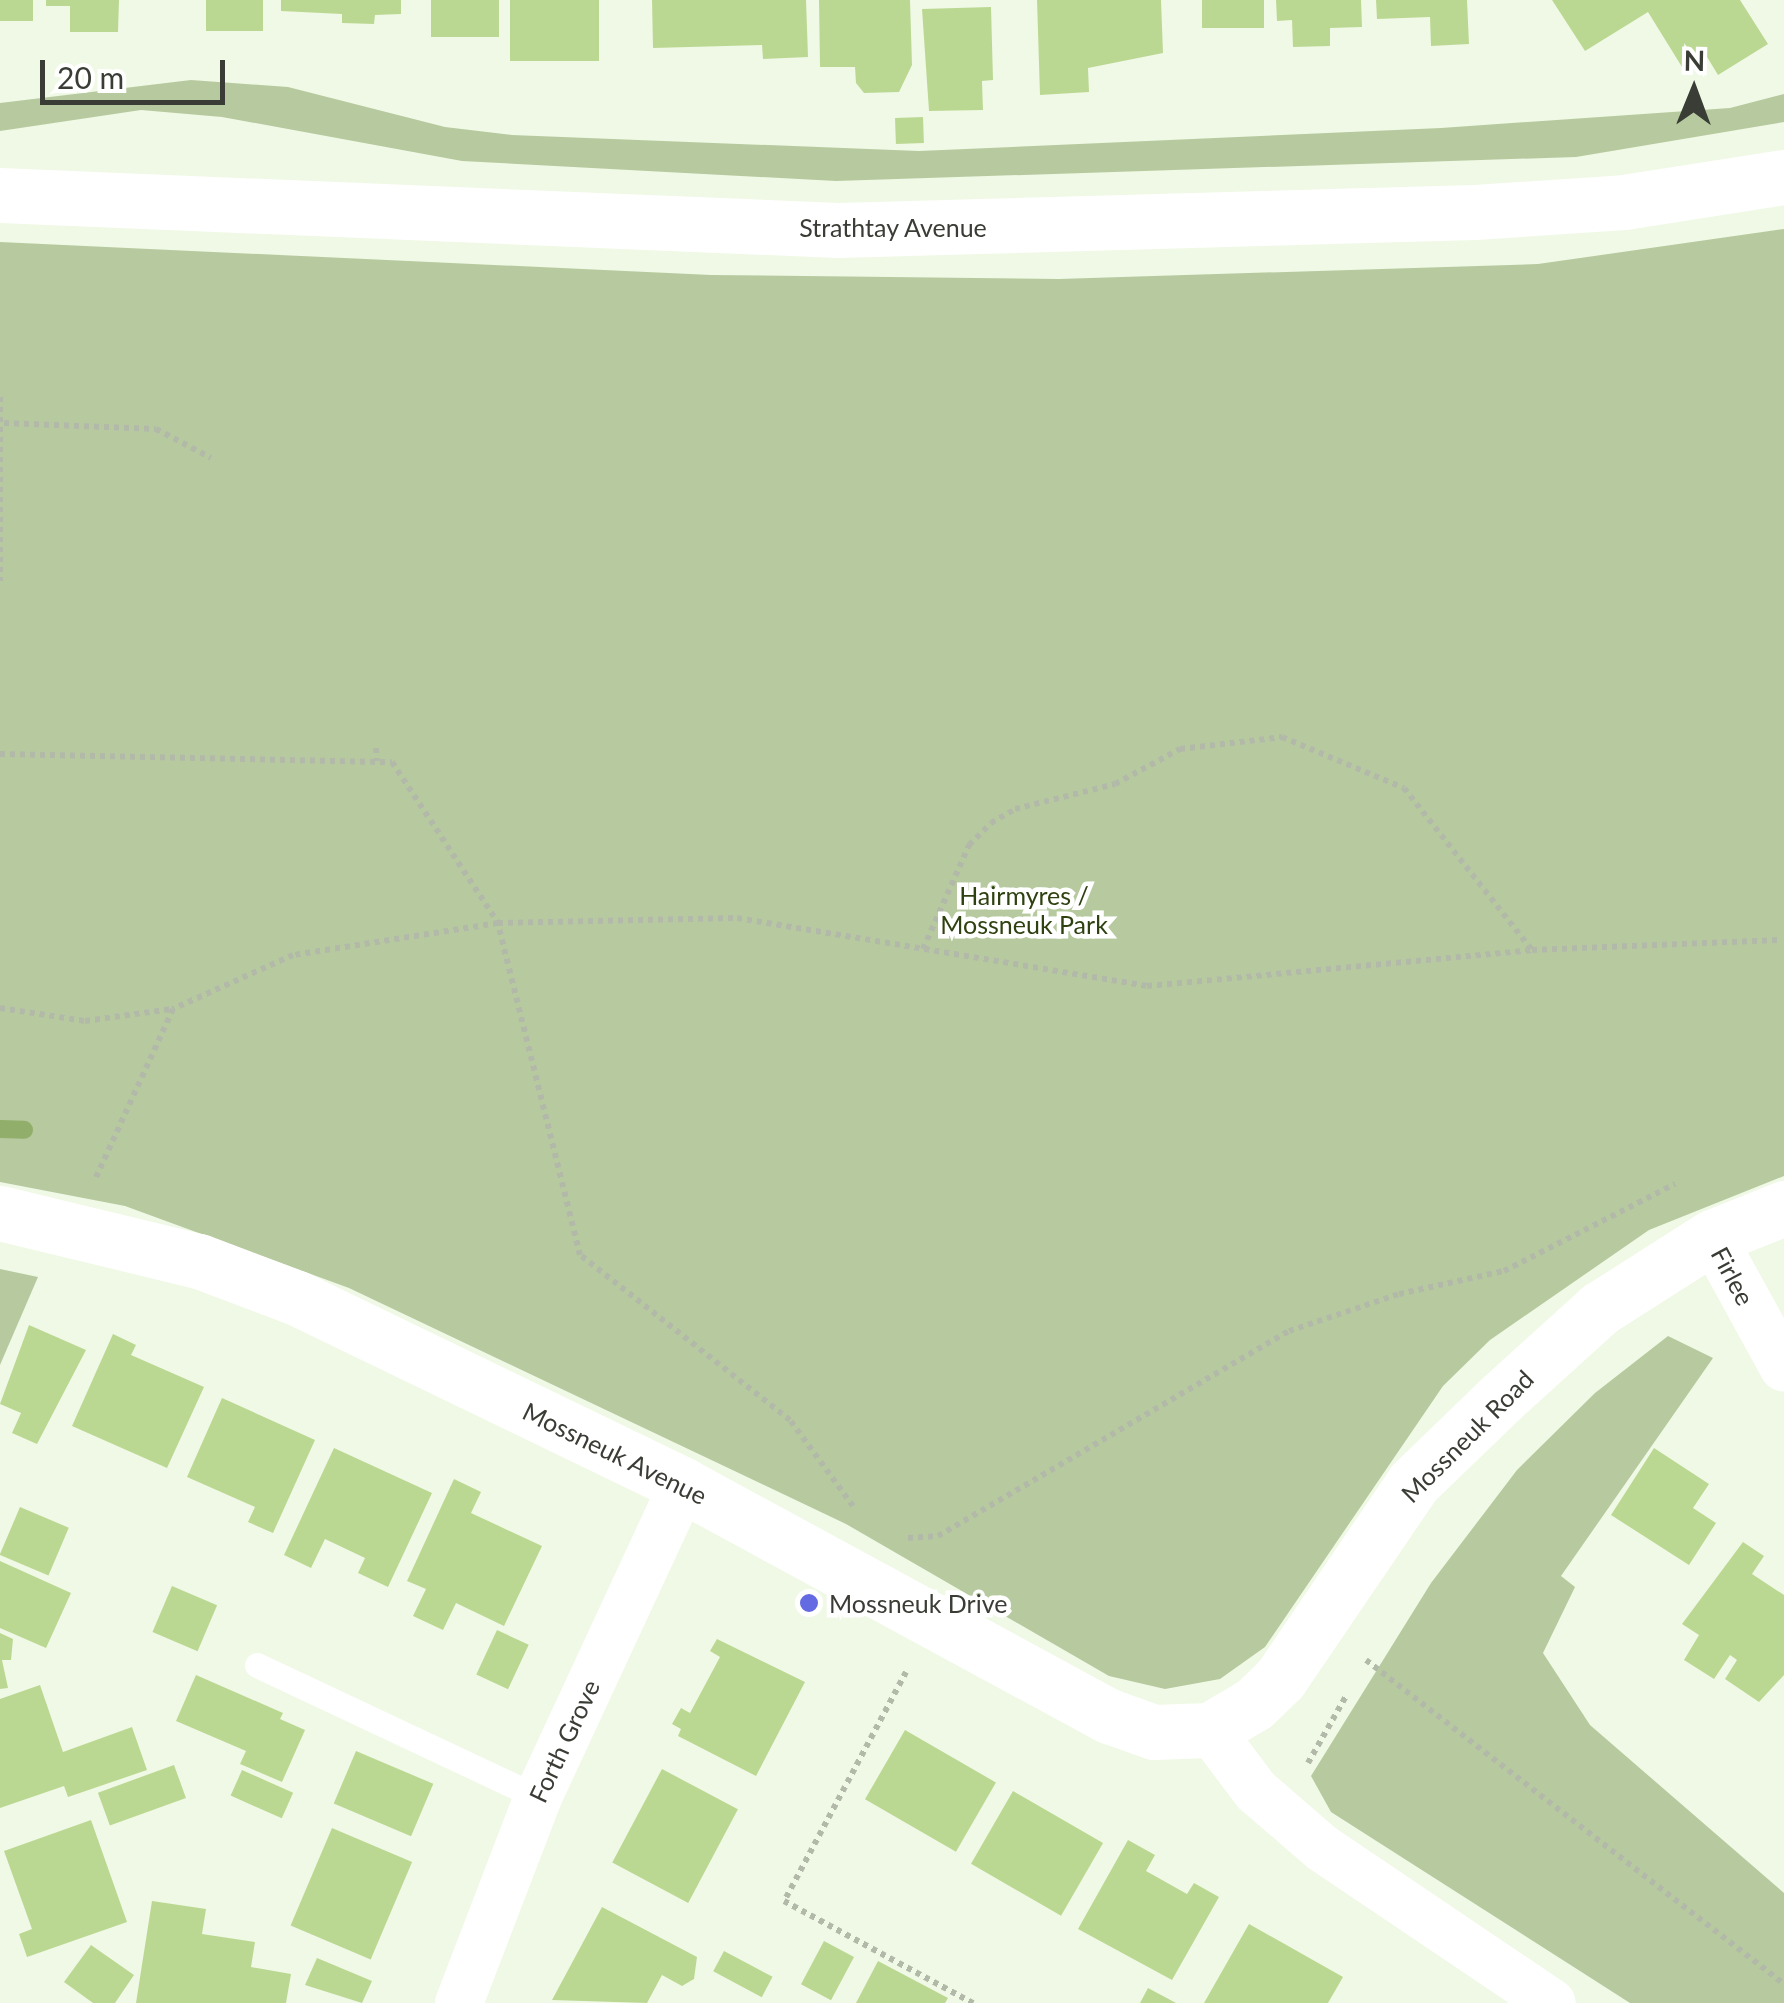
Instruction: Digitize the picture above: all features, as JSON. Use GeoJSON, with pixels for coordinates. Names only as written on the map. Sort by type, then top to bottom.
{"type":"FeatureCollection","features":[{"type":"Feature","properties":{"kind":"street","name":"Strathtay Avenue"},"geometry":{"type":"LineString","coordinates":[[0,195],[838,230],[1475,212],[1624,202],[1784,177]]}},
{"type":"Feature","properties":{"kind":"street","name":"Mossneuk Road"},"geometry":{"type":"LineString","coordinates":[[1210,1730],[1280,1679],[1413,1483],[1599,1309],[1712,1236],[1784,1208]]}},
{"type":"Feature","properties":{"kind":"street","name":"Mossneuk Avenue"},"geometry":{"type":"LineString","coordinates":[[0,1213],[200,1261],[297,1298],[683,1486],[1109,1716],[1154,1732],[1210,1730]]}},
{"type":"Feature","properties":{"kind":"street","name":"Firlee"},"geometry":{"type":"LineString","coordinates":[[1712,1236],[1784,1368]]}},
{"type":"Feature","properties":{"kind":"street","name":"Forth Grove"},"geometry":{"type":"LineString","coordinates":[[459,2003],[538,1797],[683,1486]]}},
{"type":"Feature","properties":{"kind":"street"},"geometry":{"type":"LineString","coordinates":[[1210,1730],[1256,1791],[1322,1848],[1552,2003]]}},
{"type":"Feature","properties":{"kind":"lane"},"geometry":{"type":"LineString","coordinates":[[256,1665],[538,1797]]}},
{"type":"Feature","properties":{"kind":"path"},"geometry":{"type":"LineString","coordinates":[[0,398],[4,423],[0,580]]}},
{"type":"Feature","properties":{"kind":"path"},"geometry":{"type":"LineString","coordinates":[[4,423],[156,429],[211,458]]}},
{"type":"Feature","properties":{"kind":"path"},"geometry":{"type":"LineString","coordinates":[[923,949],[970,845],[991,823],[1015,809],[1114,784],[1180,748],[1282,737],[1404,788],[1532,950]]}},
{"type":"Feature","properties":{"kind":"path"},"geometry":{"type":"LineString","coordinates":[[376,748],[377,762]]}},
{"type":"Feature","properties":{"kind":"path"},"geometry":{"type":"LineString","coordinates":[[0,754],[392,762],[498,923],[580,1255],[790,1420],[856,1510]]}},
{"type":"Feature","properties":{"kind":"path"},"geometry":{"type":"LineString","coordinates":[[0,1008],[85,1021],[173,1009],[294,955],[498,923],[737,918],[1147,986],[1532,950],[1783,940]]}},
{"type":"Feature","properties":{"kind":"path"},"geometry":{"type":"LineString","coordinates":[[80,1231],[86,1199],[173,1009]]}},
{"type":"Feature","properties":{"kind":"path"},"geometry":{"type":"LineString","coordinates":[[898,1539],[938,1536],[1289,1330],[1399,1294],[1504,1271],[1682,1181]]}},
{"type":"Feature","properties":{"kind":"path"},"geometry":{"type":"LineString","coordinates":[[933,1622],[784,1901],[973,2003]]}},
{"type":"Feature","properties":{"kind":"path"},"geometry":{"type":"LineString","coordinates":[[1280,1812],[1378,1643]]}},
{"type":"Feature","properties":{"kind":"path"},"geometry":{"type":"LineString","coordinates":[[1366,1660],[1784,1984]]}},
{"type":"Feature","properties":{"kind":"green space"},"geometry":{"type":"Polygon","coordinates":[[[191,80],[288,87],[445,127],[512,135],[919,151],[1441,128],[1730,108],[1784,94],[1784,122],[1576,157],[836,181],[462,161],[222,117],[141,110],[0,131],[0,103],[191,80]]]}},
{"type":"Feature","properties":{"kind":"green space","name":"Hairmyres / Mossneuk Park"},"geometry":{"type":"Polygon","coordinates":[[[1784,229],[1784,1176],[1649,1230],[1490,1340],[1443,1386],[1265,1647],[1220,1679],[1165,1689],[1109,1676],[846,1524],[349,1288],[125,1206],[0,1182],[0,242],[711,275],[1059,279],[1538,264],[1784,229]]]}},
{"type":"Feature","properties":{"kind":"green space"},"geometry":{"type":"Polygon","coordinates":[[[0,1269],[38,1277],[0,1365],[0,1269]]]}},
{"type":"Feature","properties":{"kind":"green space"},"geometry":{"type":"Polygon","coordinates":[[[1668,1336],[1713,1358],[1561,1576],[1575,1587],[1543,1653],[1590,1725],[1784,1893],[1784,2003],[1630,2003],[1331,1812],[1311,1776],[1431,1583],[1517,1470],[1595,1393],[1668,1336]]]}},
{"type":"Feature","properties":{"kind":"building"},"geometry":{"type":"Polygon","coordinates":[[[0,0],[33,0],[33,21],[0,21],[0,0]]]}},
{"type":"Feature","properties":{"kind":"building"},"geometry":{"type":"Polygon","coordinates":[[[46,0],[119,0],[118,32],[70,32],[70,6],[46,6],[46,0]]]}},
{"type":"Feature","properties":{"kind":"building"},"geometry":{"type":"Polygon","coordinates":[[[206,0],[263,0],[263,31],[206,31],[206,0]]]}},
{"type":"Feature","properties":{"kind":"building"},"geometry":{"type":"Polygon","coordinates":[[[281,0],[401,0],[401,14],[375,15],[374,24],[342,23],[342,14],[281,11],[281,0]]]}},
{"type":"Feature","properties":{"kind":"building"},"geometry":{"type":"Polygon","coordinates":[[[431,0],[499,0],[499,37],[431,37],[431,0]]]}},
{"type":"Feature","properties":{"kind":"building"},"geometry":{"type":"Polygon","coordinates":[[[510,0],[599,0],[599,61],[510,61],[510,0]]]}},
{"type":"Feature","properties":{"kind":"building"},"geometry":{"type":"Polygon","coordinates":[[[652,0],[806,0],[808,57],[763,59],[762,45],[653,48],[652,0]]]}},
{"type":"Feature","properties":{"kind":"building"},"geometry":{"type":"Polygon","coordinates":[[[819,0],[910,0],[912,65],[899,92],[864,93],[856,83],[855,67],[820,67],[819,0]]]}},
{"type":"Feature","properties":{"kind":"building"},"geometry":{"type":"Polygon","coordinates":[[[1037,0],[1161,0],[1163,53],[1088,68],[1089,92],[1040,95],[1037,0]]]}},
{"type":"Feature","properties":{"kind":"building"},"geometry":{"type":"Polygon","coordinates":[[[1202,0],[1264,0],[1264,28],[1202,28],[1202,0]]]}},
{"type":"Feature","properties":{"kind":"building"},"geometry":{"type":"Polygon","coordinates":[[[1276,0],[1361,0],[1362,27],[1330,28],[1330,46],[1293,47],[1292,20],[1277,21],[1276,0]]]}},
{"type":"Feature","properties":{"kind":"building"},"geometry":{"type":"Polygon","coordinates":[[[1376,0],[1467,0],[1469,44],[1431,46],[1430,17],[1377,19],[1376,0]]]}},
{"type":"Feature","properties":{"kind":"building"},"geometry":{"type":"Polygon","coordinates":[[[1552,0],[1740,0],[1768,44],[1718,75],[1704,52],[1682,67],[1648,12],[1585,51],[1552,0]]]}},
{"type":"Feature","properties":{"kind":"building"},"geometry":{"type":"Polygon","coordinates":[[[991,7],[993,80],[982,81],[983,110],[929,111],[922,9],[991,7]]]}},
{"type":"Feature","properties":{"kind":"building"},"geometry":{"type":"Polygon","coordinates":[[[923,117],[924,143],[896,144],[895,118],[923,117]]]}},
{"type":"Feature","properties":{"kind":"building"},"geometry":{"type":"Polygon","coordinates":[[[29,1325],[86,1350],[37,1444],[12,1433],[21,1413],[0,1404],[29,1325]]]}},
{"type":"Feature","properties":{"kind":"building"},"geometry":{"type":"Polygon","coordinates":[[[113,1334],[136,1345],[131,1355],[204,1387],[167,1468],[72,1426],[113,1334]]]}},
{"type":"Feature","properties":{"kind":"building"},"geometry":{"type":"Polygon","coordinates":[[[222,1398],[315,1440],[273,1533],[248,1522],[255,1507],[187,1477],[222,1398]]]}},
{"type":"Feature","properties":{"kind":"building"},"geometry":{"type":"Polygon","coordinates":[[[334,1448],[432,1493],[388,1587],[358,1573],[365,1558],[325,1539],[311,1568],[284,1555],[334,1448]]]}},
{"type":"Feature","properties":{"kind":"building"},"geometry":{"type":"Polygon","coordinates":[[[1654,1448],[1709,1484],[1693,1508],[1716,1523],[1689,1565],[1611,1515],[1654,1448]]]}},
{"type":"Feature","properties":{"kind":"building"},"geometry":{"type":"Polygon","coordinates":[[[454,1479],[481,1492],[471,1513],[542,1546],[504,1626],[456,1603],[443,1630],[413,1616],[426,1589],[407,1581],[454,1479]]]}},
{"type":"Feature","properties":{"kind":"building"},"geometry":{"type":"Polygon","coordinates":[[[20,1507],[69,1528],[48,1576],[0,1555],[20,1507]]]}},
{"type":"Feature","properties":{"kind":"building"},"geometry":{"type":"Polygon","coordinates":[[[1743,1542],[1764,1556],[1752,1574],[1784,1595],[1784,1675],[1759,1702],[1725,1679],[1737,1660],[1730,1655],[1714,1679],[1684,1660],[1699,1635],[1682,1624],[1743,1542]]]}},
{"type":"Feature","properties":{"kind":"building"},"geometry":{"type":"Polygon","coordinates":[[[0,1561],[71,1593],[46,1648],[0,1628],[0,1561]]]}},
{"type":"Feature","properties":{"kind":"building"},"geometry":{"type":"Polygon","coordinates":[[[172,1586],[217,1605],[198,1651],[152,1632],[172,1586]]]}},
{"type":"Feature","properties":{"kind":"building"},"geometry":{"type":"Polygon","coordinates":[[[497,1630],[529,1645],[508,1689],[476,1674],[497,1630]]]}},
{"type":"Feature","properties":{"kind":"building"},"geometry":{"type":"Polygon","coordinates":[[[0,1633],[13,1639],[11,1660],[2,1660],[8,1688],[0,1689],[0,1633]]]}},
{"type":"Feature","properties":{"kind":"building"},"geometry":{"type":"Polygon","coordinates":[[[717,1639],[805,1682],[756,1776],[678,1736],[681,1729],[672,1724],[681,1708],[690,1713],[720,1657],[710,1651],[717,1639]]]}},
{"type":"Feature","properties":{"kind":"building"},"geometry":{"type":"Polygon","coordinates":[[[196,1675],[283,1713],[280,1719],[305,1730],[282,1782],[240,1764],[246,1751],[176,1721],[196,1675]]]}},
{"type":"Feature","properties":{"kind":"building"},"geometry":{"type":"Polygon","coordinates":[[[40,1685],[63,1752],[132,1727],[147,1770],[68,1797],[64,1786],[0,1808],[0,1699],[40,1685]]]}},
{"type":"Feature","properties":{"kind":"building"},"geometry":{"type":"Polygon","coordinates":[[[905,1730],[996,1782],[956,1852],[865,1799],[905,1730]]]}},
{"type":"Feature","properties":{"kind":"building"},"geometry":{"type":"Polygon","coordinates":[[[356,1751],[433,1784],[411,1836],[334,1803],[356,1751]]]}},
{"type":"Feature","properties":{"kind":"building"},"geometry":{"type":"Polygon","coordinates":[[[174,1765],[186,1798],[110,1826],[98,1793],[174,1765]]]}},
{"type":"Feature","properties":{"kind":"building"},"geometry":{"type":"Polygon","coordinates":[[[662,1769],[738,1809],[688,1903],[612,1863],[662,1769]]]}},
{"type":"Feature","properties":{"kind":"building"},"geometry":{"type":"Polygon","coordinates":[[[242,1770],[293,1793],[282,1818],[231,1796],[242,1770]]]}},
{"type":"Feature","properties":{"kind":"building"},"geometry":{"type":"Polygon","coordinates":[[[1013,1791],[1103,1843],[1061,1916],[971,1864],[1013,1791]]]}},
{"type":"Feature","properties":{"kind":"building"},"geometry":{"type":"Polygon","coordinates":[[[91,1820],[127,1922],[27,1957],[19,1934],[32,1929],[4,1851],[91,1820]]]}},
{"type":"Feature","properties":{"kind":"building"},"geometry":{"type":"Polygon","coordinates":[[[332,1828],[412,1862],[371,1960],[291,1926],[332,1828]]]}},
{"type":"Feature","properties":{"kind":"building"},"geometry":{"type":"Polygon","coordinates":[[[1128,1840],[1155,1855],[1146,1871],[1187,1894],[1194,1883],[1219,1897],[1172,1980],[1078,1929],[1128,1840]]]}},
{"type":"Feature","properties":{"kind":"building"},"geometry":{"type":"Polygon","coordinates":[[[152,1901],[206,1909],[202,1934],[255,1942],[251,1967],[291,1974],[286,2003],[136,2003],[152,1901]]]}},
{"type":"Feature","properties":{"kind":"building"},"geometry":{"type":"Polygon","coordinates":[[[602,1907],[697,1957],[694,1979],[682,1986],[662,1975],[647,2003],[552,2000],[602,1907]]]}},
{"type":"Feature","properties":{"kind":"building"},"geometry":{"type":"Polygon","coordinates":[[[1249,1924],[1343,1977],[1328,2003],[1204,2003],[1249,1924]]]}},
{"type":"Feature","properties":{"kind":"building"},"geometry":{"type":"Polygon","coordinates":[[[824,1941],[854,1957],[831,2000],[801,1984],[824,1941]]]}},
{"type":"Feature","properties":{"kind":"building"},"geometry":{"type":"Polygon","coordinates":[[[91,1945],[134,1975],[115,2003],[93,2003],[64,1982],[91,1945]]]}},
{"type":"Feature","properties":{"kind":"building"},"geometry":{"type":"Polygon","coordinates":[[[724,1951],[773,1977],[762,1997],[713,1971],[724,1951]]]}},
{"type":"Feature","properties":{"kind":"building"},"geometry":{"type":"Polygon","coordinates":[[[317,1958],[372,1981],[362,2003],[305,1985],[317,1958]]]}},
{"type":"Feature","properties":{"kind":"building"},"geometry":{"type":"Polygon","coordinates":[[[878,1961],[948,1998],[945,2003],[856,2003],[878,1961]]]}},
{"type":"Feature","properties":{"kind":"building"},"geometry":{"type":"Polygon","coordinates":[[[1148,1988],[1176,2003],[1140,2003],[1148,1988]]]}},
{"type":"Feature","properties":{"kind":"waterway"},"geometry":{"type":"LineString","coordinates":[[0,1129],[24,1130]]}},
{"type":"Feature","properties":{"kind":"place","name":"Mossneuk Drive"},"geometry":{"type":"Point","coordinates":[809,1603]}}]}
